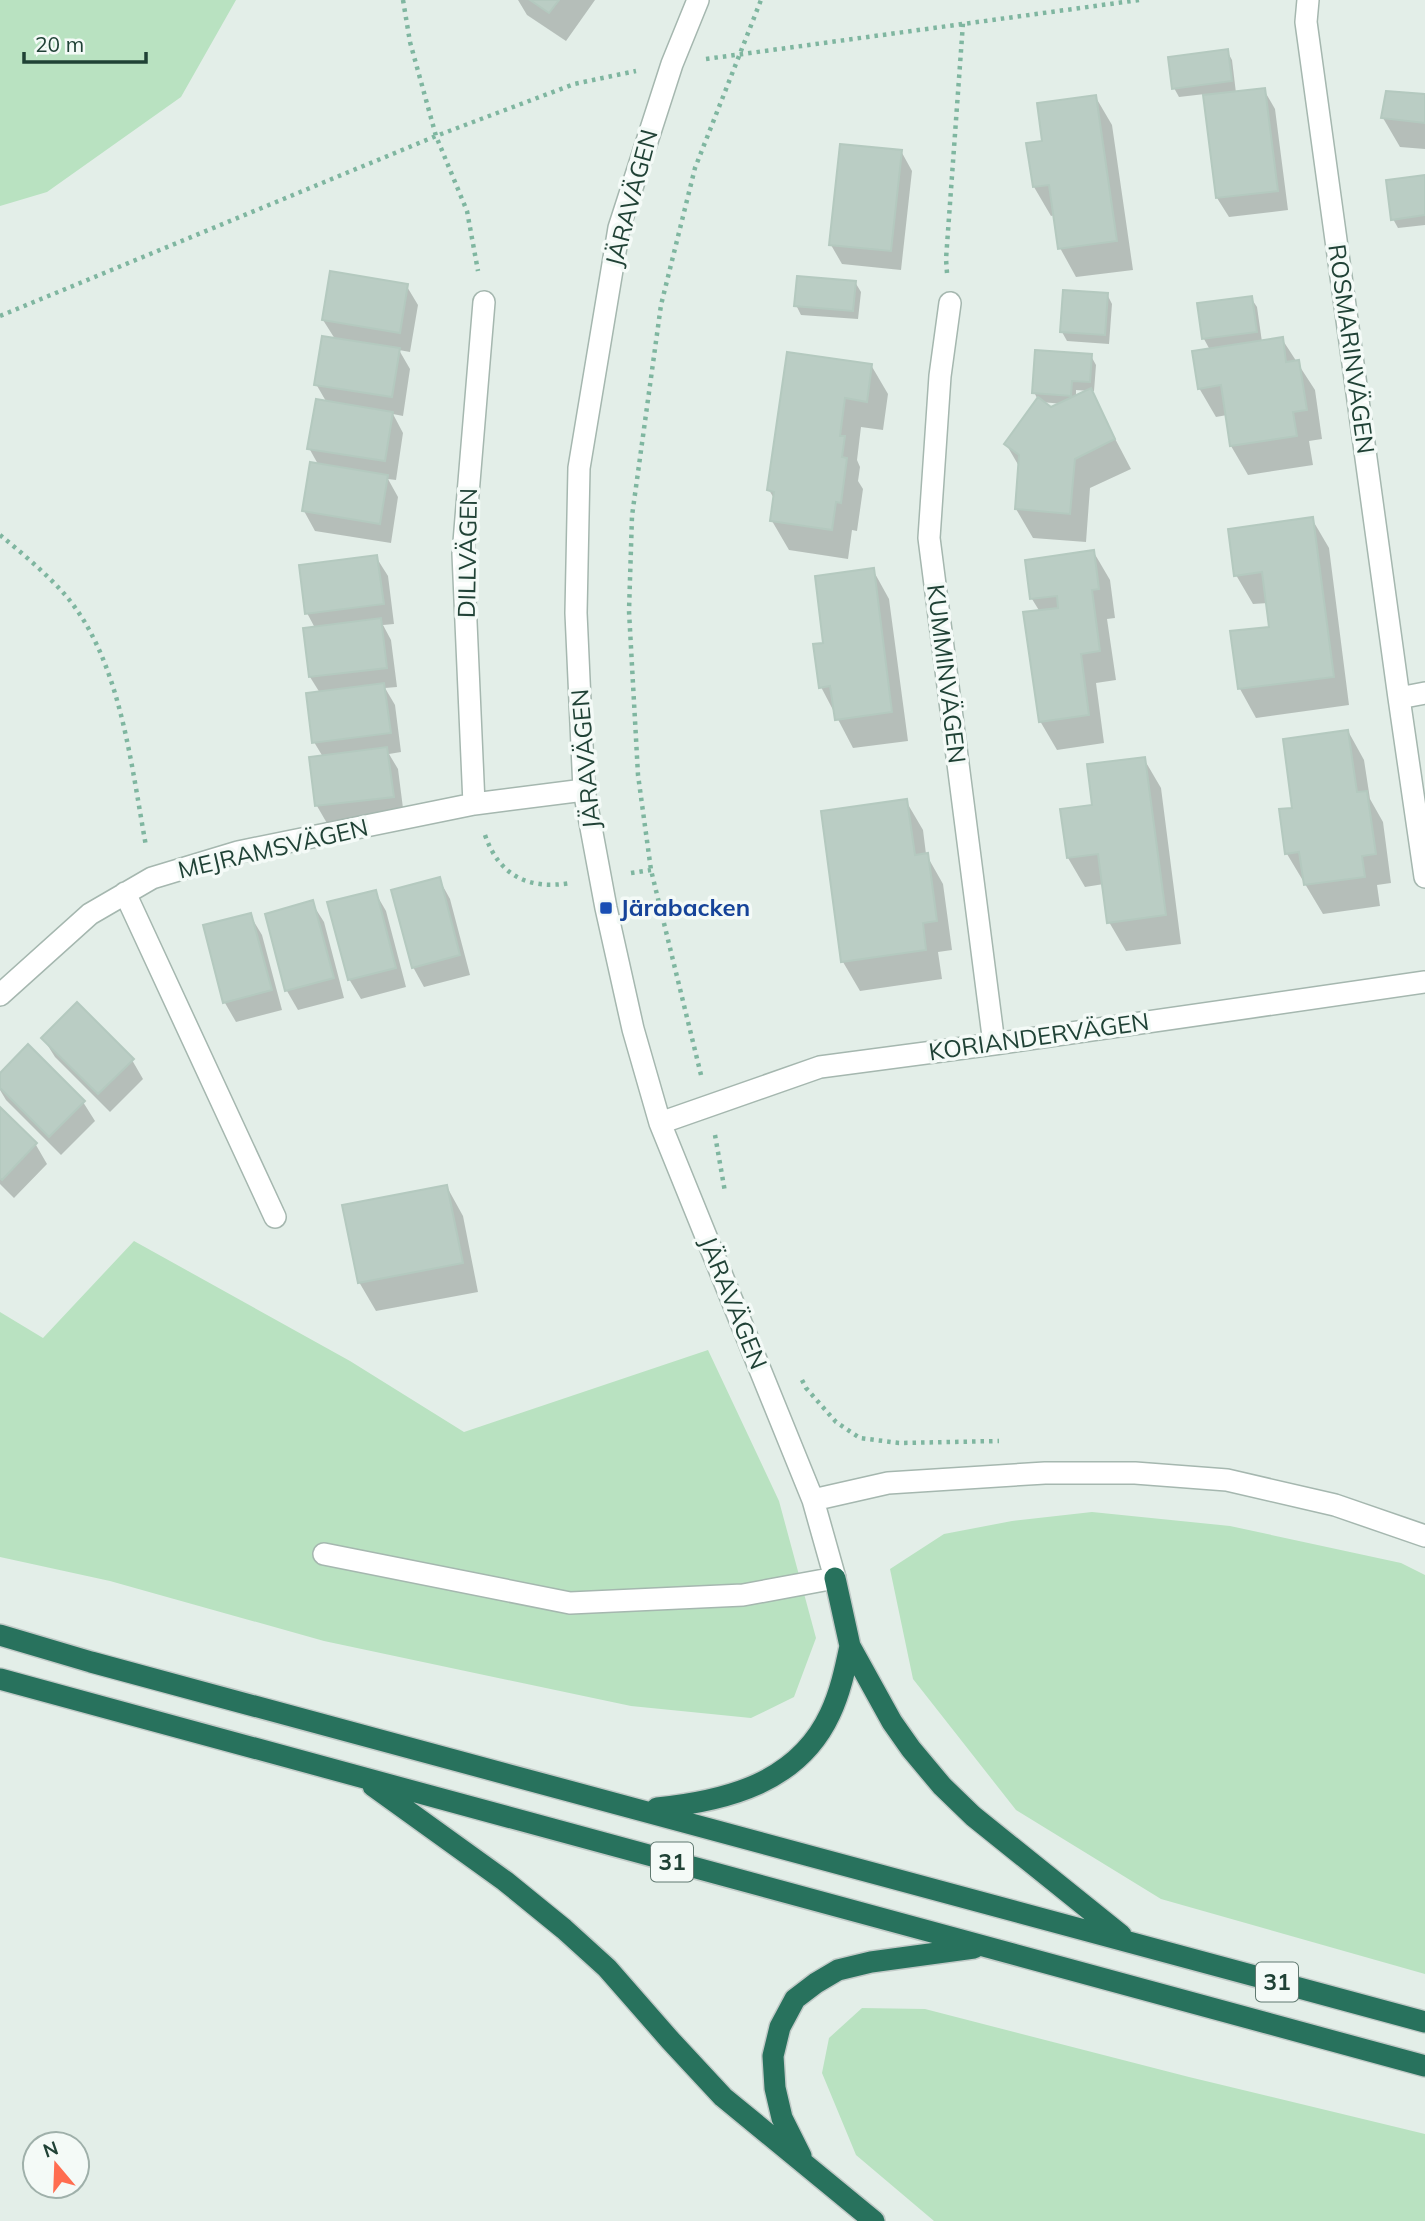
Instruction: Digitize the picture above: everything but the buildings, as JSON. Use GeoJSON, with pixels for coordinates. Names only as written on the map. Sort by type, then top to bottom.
{"type":"FeatureCollection","features":[{"type":"Feature","properties":{"kind":"highway"},"geometry":{"type":"LineString","coordinates":[[835,1578],[850,1646],[911,1749],[942,1786],[1014,1851],[1130,1941]]}},
{"type":"Feature","properties":{"kind":"highway","name":"31"},"geometry":{"type":"LineString","coordinates":[[0,1635],[91,1662],[1425,2022]]}},
{"type":"Feature","properties":{"kind":"highway"},"geometry":{"type":"LineString","coordinates":[[641,1810],[688,1805],[725,1797],[762,1784],[790,1765],[812,1743],[830,1716],[842,1685],[850,1646]]}},
{"type":"Feature","properties":{"kind":"highway","name":"31"},"geometry":{"type":"LineString","coordinates":[[0,1679],[1425,2066]]}},
{"type":"Feature","properties":{"kind":"highway"},"geometry":{"type":"LineString","coordinates":[[360,1777],[505,1881],[564,1929],[607,1968],[723,2096],[874,2221]]}},
{"type":"Feature","properties":{"kind":"highway"},"geometry":{"type":"LineString","coordinates":[[803,2161],[782,2118],[775,2088],[773,2056],[780,2027],[795,1998],[838,1970],[871,1962],[984,1947]]}},
{"type":"Feature","properties":{"kind":"street","name":"JÄRAVÄGEN"},"geometry":{"type":"LineString","coordinates":[[698,0],[671,64],[619,228],[579,468],[576,613],[584,790],[633,1029],[660,1123],[813,1500],[835,1578]]}},
{"type":"Feature","properties":{"kind":"street","name":"ROSMARINVÄGEN"},"geometry":{"type":"LineString","coordinates":[[1308,0],[1308,36],[1425,877]]}},
{"type":"Feature","properties":{"kind":"street","name":"DILLVÄGEN"},"geometry":{"type":"LineString","coordinates":[[474,804],[463,554],[484,302]]}},
{"type":"Feature","properties":{"kind":"street","name":"KUMMINVÄGEN"},"geometry":{"type":"LineString","coordinates":[[950,303],[940,376],[929,538],[994,1044]]}},
{"type":"Feature","properties":{"kind":"street"},"geometry":{"type":"LineString","coordinates":[[1399,698],[1425,693]]}},
{"type":"Feature","properties":{"kind":"street","name":"MEJRAMSVÄGEN"},"geometry":{"type":"LineString","coordinates":[[0,995],[90,914],[152,878],[238,852],[474,804],[584,790]]}},
{"type":"Feature","properties":{"kind":"street"},"geometry":{"type":"LineString","coordinates":[[125,893],[275,1217]]}},
{"type":"Feature","properties":{"kind":"street","name":"KORIANDERVÄGEN"},"geometry":{"type":"LineString","coordinates":[[660,1123],[820,1066],[994,1044],[1425,982]]}},
{"type":"Feature","properties":{"kind":"street"},"geometry":{"type":"LineString","coordinates":[[813,1500],[888,1483],[1045,1473],[1135,1473],[1227,1480],[1335,1506],[1425,1536]]}},
{"type":"Feature","properties":{"kind":"street"},"geometry":{"type":"LineString","coordinates":[[324,1553],[570,1603],[743,1595],[835,1578]]}},
{"type":"Feature","properties":{"kind":"path"},"geometry":{"type":"LineString","coordinates":[[403,0],[410,42],[436,136],[467,211],[484,302]]}},
{"type":"Feature","properties":{"kind":"path"},"geometry":{"type":"LineString","coordinates":[[726,1198],[719,1153],[651,870],[638,775],[630,624],[632,516],[661,305],[695,168],[761,0]]}},
{"type":"Feature","properties":{"kind":"path"},"geometry":{"type":"LineString","coordinates":[[0,316],[436,136],[574,84],[671,64],[1139,0]]}},
{"type":"Feature","properties":{"kind":"path"},"geometry":{"type":"LineString","coordinates":[[950,303],[946,259],[963,23]]}},
{"type":"Feature","properties":{"kind":"path"},"geometry":{"type":"LineString","coordinates":[[0,535],[68,598],[90,630],[120,705],[152,878]]}},
{"type":"Feature","properties":{"kind":"path"},"geometry":{"type":"LineString","coordinates":[[474,804],[489,846],[502,866],[521,881],[554,886],[651,870]]}},
{"type":"Feature","properties":{"kind":"path"},"geometry":{"type":"LineString","coordinates":[[800,1377],[806,1388],[836,1422],[860,1438],[899,1443],[1001,1441]]}},
{"type":"Feature","properties":{"kind":"green space"},"geometry":{"type":"Polygon","coordinates":[[[0,0],[236,0],[181,97],[47,192],[0,206],[0,0]]]}},
{"type":"Feature","properties":{"kind":"green space"},"geometry":{"type":"Polygon","coordinates":[[[134,1241],[350,1361],[464,1432],[708,1350],[779,1501],[816,1638],[794,1697],[751,1718],[631,1706],[324,1641],[110,1581],[0,1557],[0,1312],[43,1338],[134,1241]]]}},
{"type":"Feature","properties":{"kind":"green space"},"geometry":{"type":"Polygon","coordinates":[[[1092,1512],[1230,1526],[1401,1563],[1425,1575],[1425,1974],[1161,1899],[1016,1810],[913,1679],[890,1569],[944,1534],[1012,1521],[1092,1512]]]}},
{"type":"Feature","properties":{"kind":"green space"},"geometry":{"type":"Polygon","coordinates":[[[862,2008],[925,2009],[1425,2134],[1425,2221],[934,2221],[856,2155],[822,2073],[829,2038],[862,2008]]]}},
{"type":"Feature","properties":{"kind":"place","name":"Järabacken"},"geometry":{"type":"Point","coordinates":[606,908]}}]}
